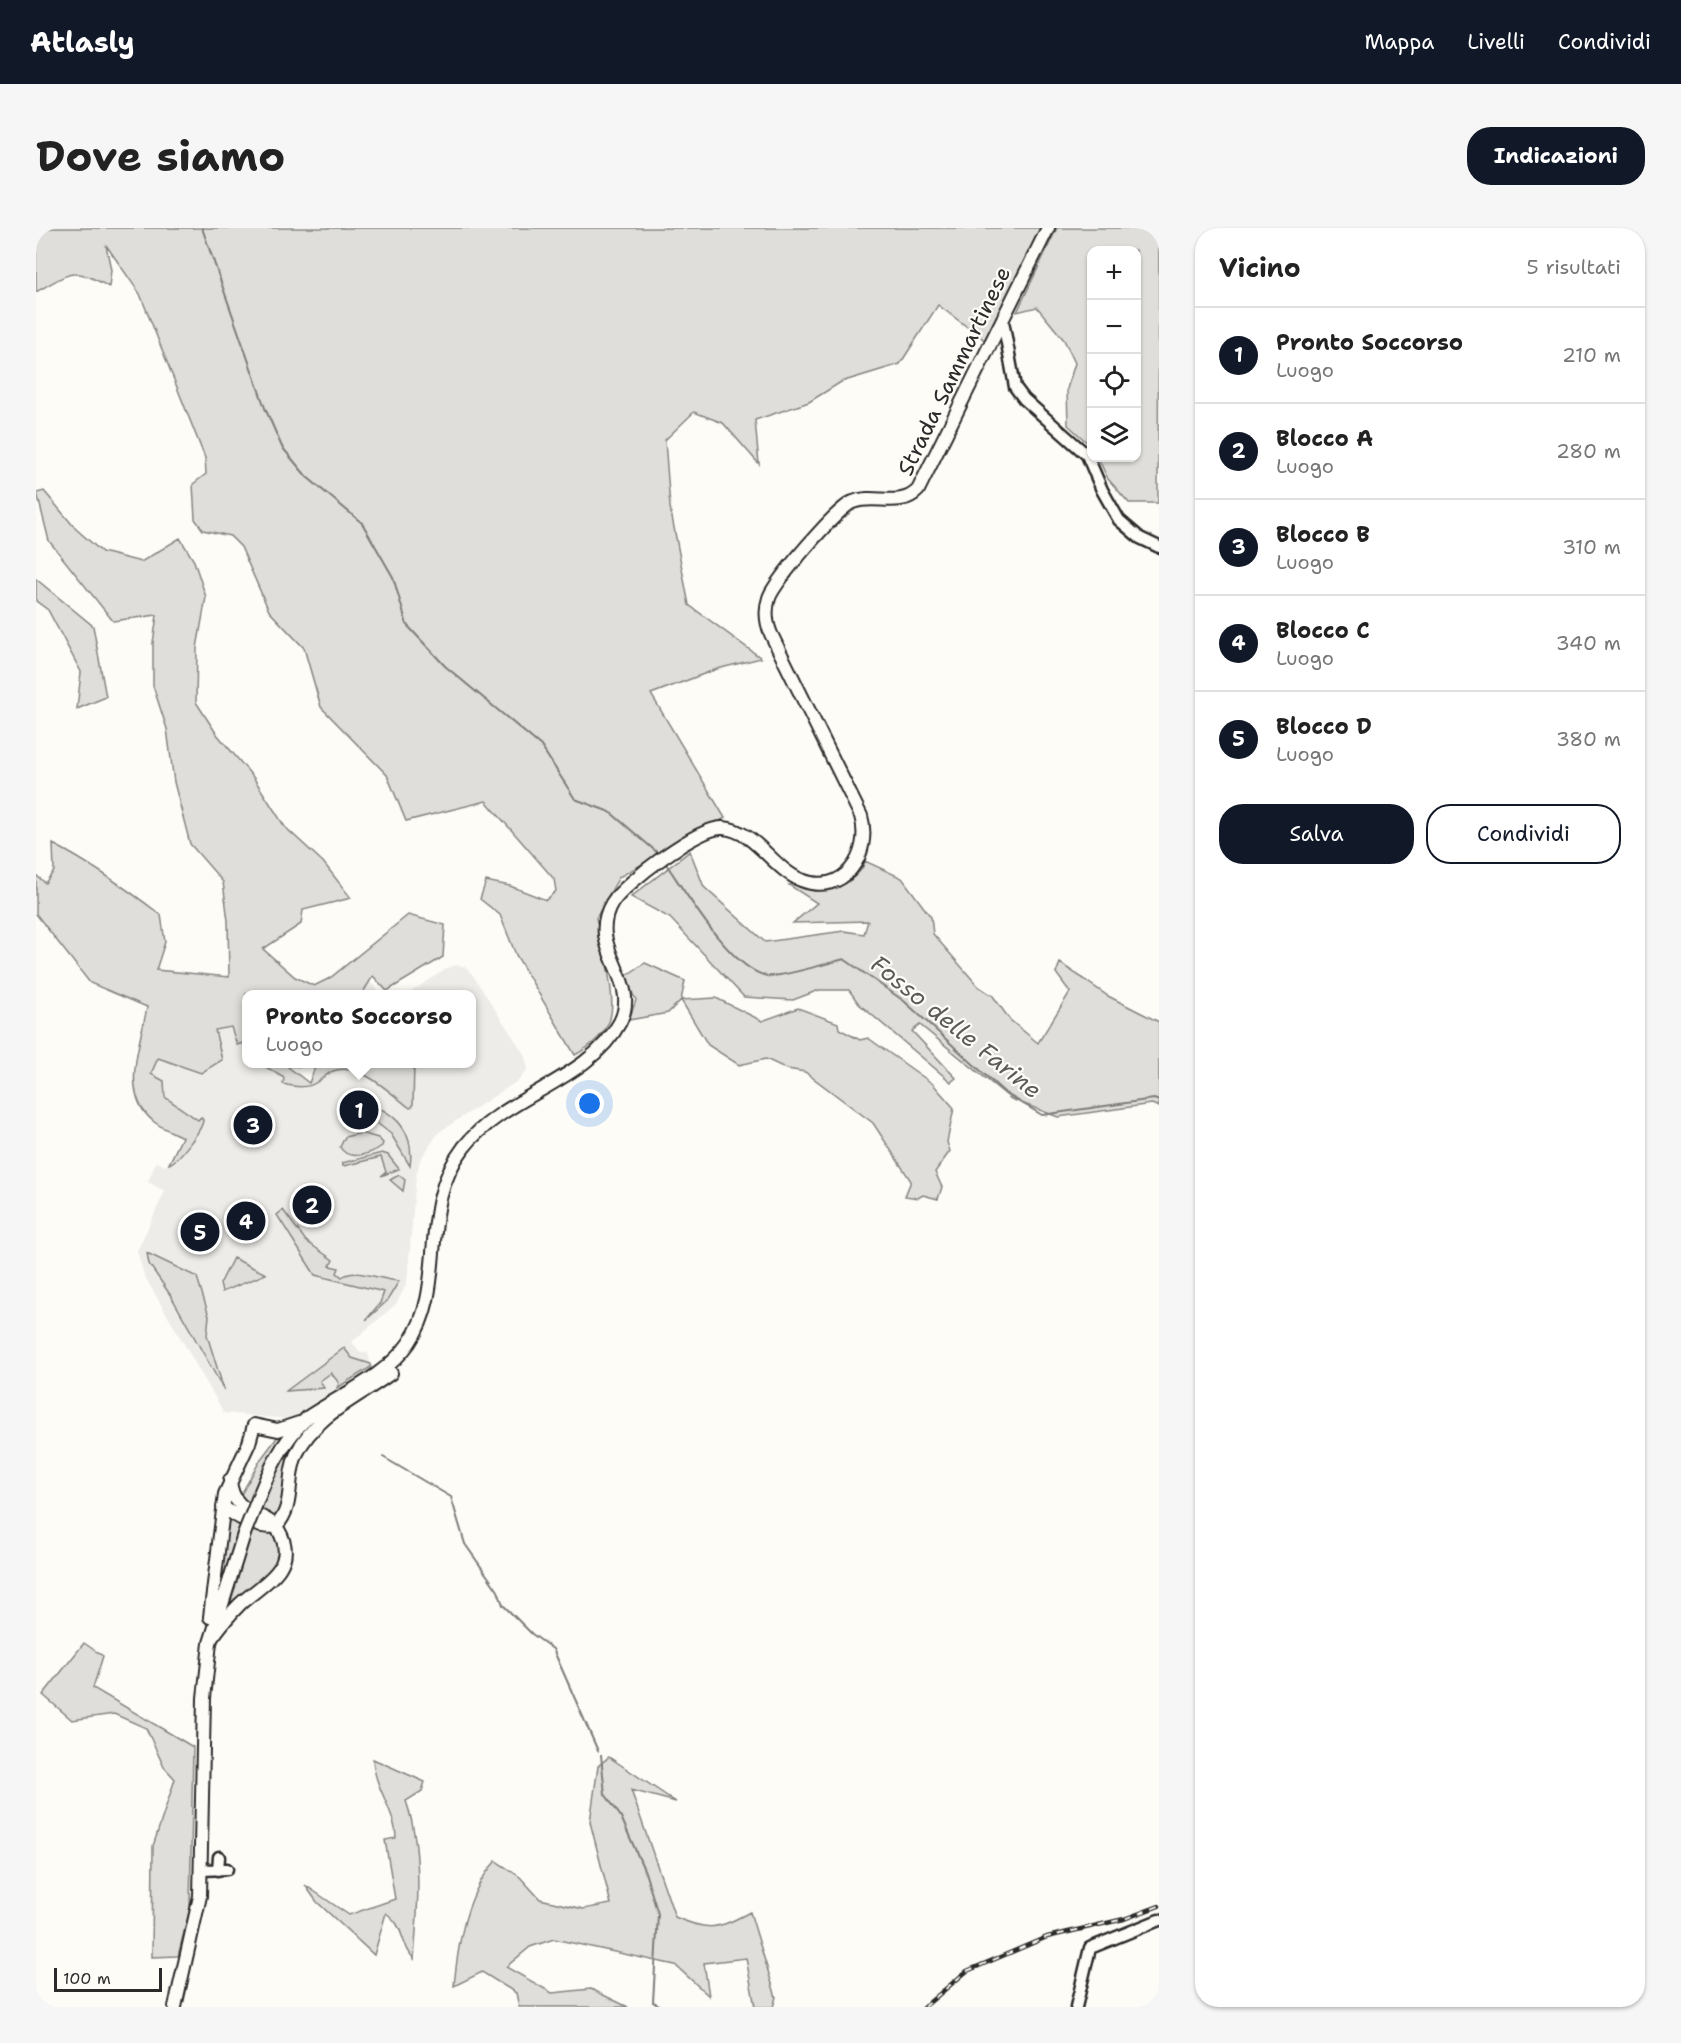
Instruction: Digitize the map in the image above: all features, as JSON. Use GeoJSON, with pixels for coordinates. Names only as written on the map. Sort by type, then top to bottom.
{"type":"FeatureCollection","features":[{"type":"Feature","properties":{"kind":"main road","name":"Strada Sammartinese"},"geometry":{"type":"LineString","coordinates":[[175,2007],[200,1896],[204,1698],[210,1642],[244,1534],[277,1455],[308,1417],[386,1366],[408,1344],[427,1303],[433,1230],[441,1191],[462,1150],[494,1118],[602,1047],[621,1021],[625,1009],[624,989],[607,946],[604,926],[612,904],[629,883],[683,845],[713,829],[734,830],[784,870],[812,882],[838,879],[858,861],[865,838],[861,816],[771,634],[767,605],[777,583],[844,506],[865,499],[901,500],[918,490],[1048,228]]}},
{"type":"Feature","properties":{"kind":"main road"},"geometry":{"type":"LineString","coordinates":[[223,1507],[246,1521],[267,1527],[276,1526],[289,1508],[293,1464],[301,1445],[326,1418],[395,1369],[408,1344]]}},
{"type":"Feature","properties":{"kind":"main road"},"geometry":{"type":"LineString","coordinates":[[210,1642],[210,1622],[223,1507],[230,1479],[245,1452],[254,1425],[278,1430],[308,1417]]}},
{"type":"Feature","properties":{"kind":"main road"},"geometry":{"type":"LineString","coordinates":[[210,1642],[239,1605],[268,1583],[277,1573],[285,1551],[283,1540],[276,1526],[255,1509],[237,1500],[230,1479]]}},
{"type":"Feature","properties":{"kind":"main road"},"geometry":{"type":"LineString","coordinates":[[223,1507],[255,1509]]}},
{"type":"Feature","properties":{"kind":"street"},"geometry":{"type":"LineString","coordinates":[[1003,321],[1015,387],[1024,399],[1087,456],[1119,520],[1140,538],[1159,547]]}},
{"type":"Feature","properties":{"kind":"street"},"geometry":{"type":"LineString","coordinates":[[201,1870],[223,1870],[219,1857]]}},
{"type":"Feature","properties":{"kind":"street"},"geometry":{"type":"LineString","coordinates":[[1076,2007],[1090,1948],[1159,1920]]}},
{"type":"Feature","properties":{"kind":"shaded area"},"geometry":{"type":"Polygon","coordinates":[[[36,228],[1040,228],[986,341],[938,305],[900,364],[841,382],[809,402],[755,420],[759,464],[723,423],[694,412],[665,440],[670,507],[689,605],[761,658],[717,669],[651,694],[725,818],[619,877],[596,918],[610,979],[611,1014],[603,1033],[587,1048],[575,1055],[516,955],[500,915],[480,899],[486,881],[510,886],[546,900],[556,891],[554,879],[486,801],[406,821],[387,775],[321,707],[304,648],[269,611],[241,547],[230,536],[203,530],[195,519],[193,484],[206,474],[205,458],[140,294],[106,245],[111,270],[109,287],[87,276],[72,274],[36,292],[36,228]]]}},
{"type":"Feature","properties":{"kind":"shaded area"},"geometry":{"type":"Polygon","coordinates":[[[1057,228],[1159,228],[1158,503],[1129,503],[1108,479],[1100,462],[1141,462],[1141,246],[1087,246],[1087,442],[1068,425],[1067,389],[1075,363],[1064,340],[1037,307],[1017,312],[1057,228]]]}},
{"type":"Feature","properties":{"kind":"shaded area"},"geometry":{"type":"Polygon","coordinates":[[[44,491],[76,529],[102,552],[141,562],[180,538],[194,561],[206,597],[197,648],[196,702],[216,733],[253,777],[285,827],[323,862],[351,898],[303,910],[301,924],[263,949],[295,977],[314,986],[330,978],[408,915],[445,925],[443,957],[389,990],[373,976],[364,990],[242,990],[242,1043],[237,1045],[231,1027],[215,1030],[222,1060],[201,1073],[158,1058],[151,1074],[164,1081],[165,1097],[198,1120],[201,1117],[203,1120],[189,1145],[178,1158],[169,1164],[182,1137],[163,1128],[143,1110],[137,1096],[135,1082],[137,1052],[147,1007],[90,983],[36,914],[36,875],[45,883],[54,871],[53,844],[109,877],[161,915],[165,942],[156,970],[229,977],[228,921],[223,882],[190,844],[174,782],[167,729],[153,686],[153,643],[157,615],[113,621],[49,541],[37,493],[44,491]]]}},
{"type":"Feature","properties":{"kind":"shaded area"},"geometry":{"type":"Polygon","coordinates":[[[36,579],[93,626],[106,697],[77,709],[81,672],[48,610],[36,601],[36,579]]]}},
{"type":"Feature","properties":{"kind":"shaded area"},"geometry":{"type":"Polygon","coordinates":[[[690,851],[704,887],[765,942],[844,931],[864,934],[868,921],[793,923],[817,903],[789,885],[819,889],[836,886],[854,877],[865,861],[902,878],[931,917],[933,934],[978,986],[993,996],[1010,1020],[1038,1043],[1070,992],[1056,973],[1060,963],[1108,996],[1159,1022],[1159,1107],[1152,1104],[1058,1117],[1011,1099],[920,1025],[912,1031],[956,1078],[951,1082],[859,1004],[849,990],[819,990],[793,1000],[744,997],[670,918],[631,897],[690,851]]]}},
{"type":"Feature","properties":{"kind":"shaded area"},"geometry":{"type":"Polygon","coordinates":[[[645,963],[685,981],[681,1000],[668,1013],[629,1020],[636,1000],[624,977],[645,963]]]}},
{"type":"Feature","properties":{"kind":"shaded area"},"geometry":{"type":"Polygon","coordinates":[[[457,965],[465,967],[472,974],[524,1054],[528,1069],[519,1080],[439,1132],[420,1160],[416,1176],[407,1283],[396,1304],[352,1342],[360,1352],[368,1353],[371,1367],[301,1415],[287,1419],[224,1413],[144,1275],[137,1251],[165,1191],[148,1182],[156,1162],[166,1166],[182,1137],[153,1121],[137,1101],[133,1080],[147,1007],[242,1027],[242,1068],[289,1068],[308,1084],[315,1068],[476,1068],[476,990],[414,990],[447,968],[457,965]]]}},
{"type":"Feature","properties":{"kind":"shaded area"},"geometry":{"type":"Polygon","coordinates":[[[368,981],[378,990],[364,990],[368,981]]]}},
{"type":"Feature","properties":{"kind":"shaded area"},"geometry":{"type":"Polygon","coordinates":[[[716,998],[762,1021],[798,1008],[838,1023],[839,1029],[860,1040],[868,1038],[933,1084],[954,1108],[947,1142],[950,1151],[935,1172],[942,1187],[938,1199],[923,1195],[918,1198],[905,1196],[911,1181],[873,1123],[805,1072],[787,1069],[766,1059],[739,1065],[708,1045],[681,1000],[716,998]]]}},
{"type":"Feature","properties":{"kind":"shaded area"},"geometry":{"type":"Polygon","coordinates":[[[268,1068],[289,1068],[309,1083],[315,1068],[414,1068],[413,1106],[410,1108],[374,1080],[354,1071],[343,1069],[333,1071],[313,1084],[305,1086],[296,1087],[283,1084],[284,1078],[268,1068]]]}},
{"type":"Feature","properties":{"kind":"shaded area"},"geometry":{"type":"Polygon","coordinates":[[[377,1107],[394,1117],[405,1130],[410,1147],[410,1166],[391,1134],[377,1123],[378,1117],[375,1115],[377,1107]]]}},
{"type":"Feature","properties":{"kind":"shaded area"},"geometry":{"type":"Polygon","coordinates":[[[361,1133],[378,1138],[383,1143],[382,1146],[360,1155],[344,1152],[340,1147],[345,1137],[361,1133]]]}},
{"type":"Feature","properties":{"kind":"shaded area"},"geometry":{"type":"Polygon","coordinates":[[[382,1153],[388,1155],[399,1169],[381,1176],[386,1172],[381,1157],[343,1166],[342,1163],[382,1153]]]}},
{"type":"Feature","properties":{"kind":"shaded area"},"geometry":{"type":"Polygon","coordinates":[[[399,1175],[405,1180],[403,1191],[390,1180],[399,1175]]]}},
{"type":"Feature","properties":{"kind":"shaded area"},"geometry":{"type":"Polygon","coordinates":[[[283,1210],[306,1241],[333,1260],[330,1266],[339,1268],[337,1273],[342,1277],[354,1273],[399,1281],[387,1301],[366,1320],[380,1303],[384,1292],[315,1275],[277,1215],[283,1210]]]}},
{"type":"Feature","properties":{"kind":"shaded area"},"geometry":{"type":"Polygon","coordinates":[[[147,1253],[197,1277],[209,1316],[207,1335],[224,1390],[171,1296],[149,1264],[147,1253]]]}},
{"type":"Feature","properties":{"kind":"shaded area"},"geometry":{"type":"Polygon","coordinates":[[[233,1258],[266,1274],[222,1292],[220,1284],[233,1258]]]}},
{"type":"Feature","properties":{"kind":"shaded area"},"geometry":{"type":"Polygon","coordinates":[[[344,1348],[352,1358],[371,1364],[371,1367],[337,1388],[339,1383],[331,1373],[320,1381],[324,1388],[286,1391],[344,1348]]]}},
{"type":"Feature","properties":{"kind":"shaded area"},"geometry":{"type":"Polygon","coordinates":[[[320,1415],[301,1454],[288,1495],[276,1521],[239,1498],[261,1459],[279,1435],[285,1435],[267,1463],[251,1502],[305,1426],[320,1415]]]}},
{"type":"Feature","properties":{"kind":"shaded area"},"geometry":{"type":"Polygon","coordinates":[[[229,1519],[274,1531],[281,1546],[277,1567],[222,1619],[240,1532],[218,1594],[229,1519]]]}},
{"type":"Feature","properties":{"kind":"shaded area"},"geometry":{"type":"Polygon","coordinates":[[[84,1643],[103,1656],[93,1688],[193,1747],[190,1908],[178,1956],[152,1957],[153,1846],[175,1779],[164,1767],[146,1728],[114,1714],[72,1720],[43,1695],[84,1643]]]}},
{"type":"Feature","properties":{"kind":"shaded area"},"geometry":{"type":"Polygon","coordinates":[[[609,1757],[676,1802],[631,1790],[675,1917],[697,1925],[713,1926],[730,1922],[750,1912],[776,1997],[773,2007],[755,2007],[746,1958],[704,1963],[709,1996],[675,1965],[554,1939],[530,1947],[506,1967],[552,1993],[591,1989],[628,2007],[519,2007],[516,1993],[482,1972],[454,1986],[465,1919],[477,1888],[496,1861],[520,1877],[540,1899],[583,1909],[611,1904],[590,1822],[598,1766],[609,1757]]]}},
{"type":"Feature","properties":{"kind":"shaded area"},"geometry":{"type":"Polygon","coordinates":[[[373,1759],[425,1782],[422,1791],[406,1801],[417,1859],[418,1900],[414,1959],[397,1924],[386,1913],[374,1955],[317,1902],[305,1885],[349,1915],[395,1899],[385,1840],[396,1838],[395,1827],[377,1780],[373,1759]]]}},
{"type":"Feature","properties":{"kind":"waterway","name":"Fosso delle Farine"},"geometry":{"type":"LineString","coordinates":[[202,228],[265,408],[282,447],[307,477],[362,523],[393,577],[407,625],[445,666],[541,746],[575,799],[610,812],[659,854]]}},
{"type":"Feature","properties":{"kind":"waterway","name":"Fosso delle Farine"},"geometry":{"type":"LineString","coordinates":[[664,861],[710,927],[738,959],[753,970],[767,976],[782,975],[844,959],[904,1001],[1005,1093],[1042,1115],[1154,1099],[1159,1101]]}},
{"type":"Feature","properties":{"kind":"waterway"},"geometry":{"type":"LineString","coordinates":[[383,1457],[451,1497],[465,1544],[498,1591],[503,1605],[532,1634],[553,1649],[598,1751]]}},
{"type":"Feature","properties":{"kind":"waterway"},"geometry":{"type":"LineString","coordinates":[[601,1755],[605,1794],[621,1817],[645,1872],[658,1914],[653,2002],[663,2007]]}},
{"type":"Feature","properties":{"kind":"railway"},"geometry":{"type":"LineString","coordinates":[[924,2007],[967,1971],[1047,1937],[1124,1919],[1159,1906]]}},
{"type":"Feature","properties":{"kind":"place","name":"Pronto Soccorso"},"geometry":{"type":"Point","coordinates":[359,1110]}},
{"type":"Feature","properties":{"kind":"place","name":"Blocco B"},"geometry":{"type":"Point","coordinates":[253,1125]}},
{"type":"Feature","properties":{"kind":"place","name":"Blocco A"},"geometry":{"type":"Point","coordinates":[312,1205]}},
{"type":"Feature","properties":{"kind":"place","name":"Blocco C"},"geometry":{"type":"Point","coordinates":[246,1221]}},
{"type":"Feature","properties":{"kind":"place","name":"Blocco D"},"geometry":{"type":"Point","coordinates":[200,1232]}}]}
